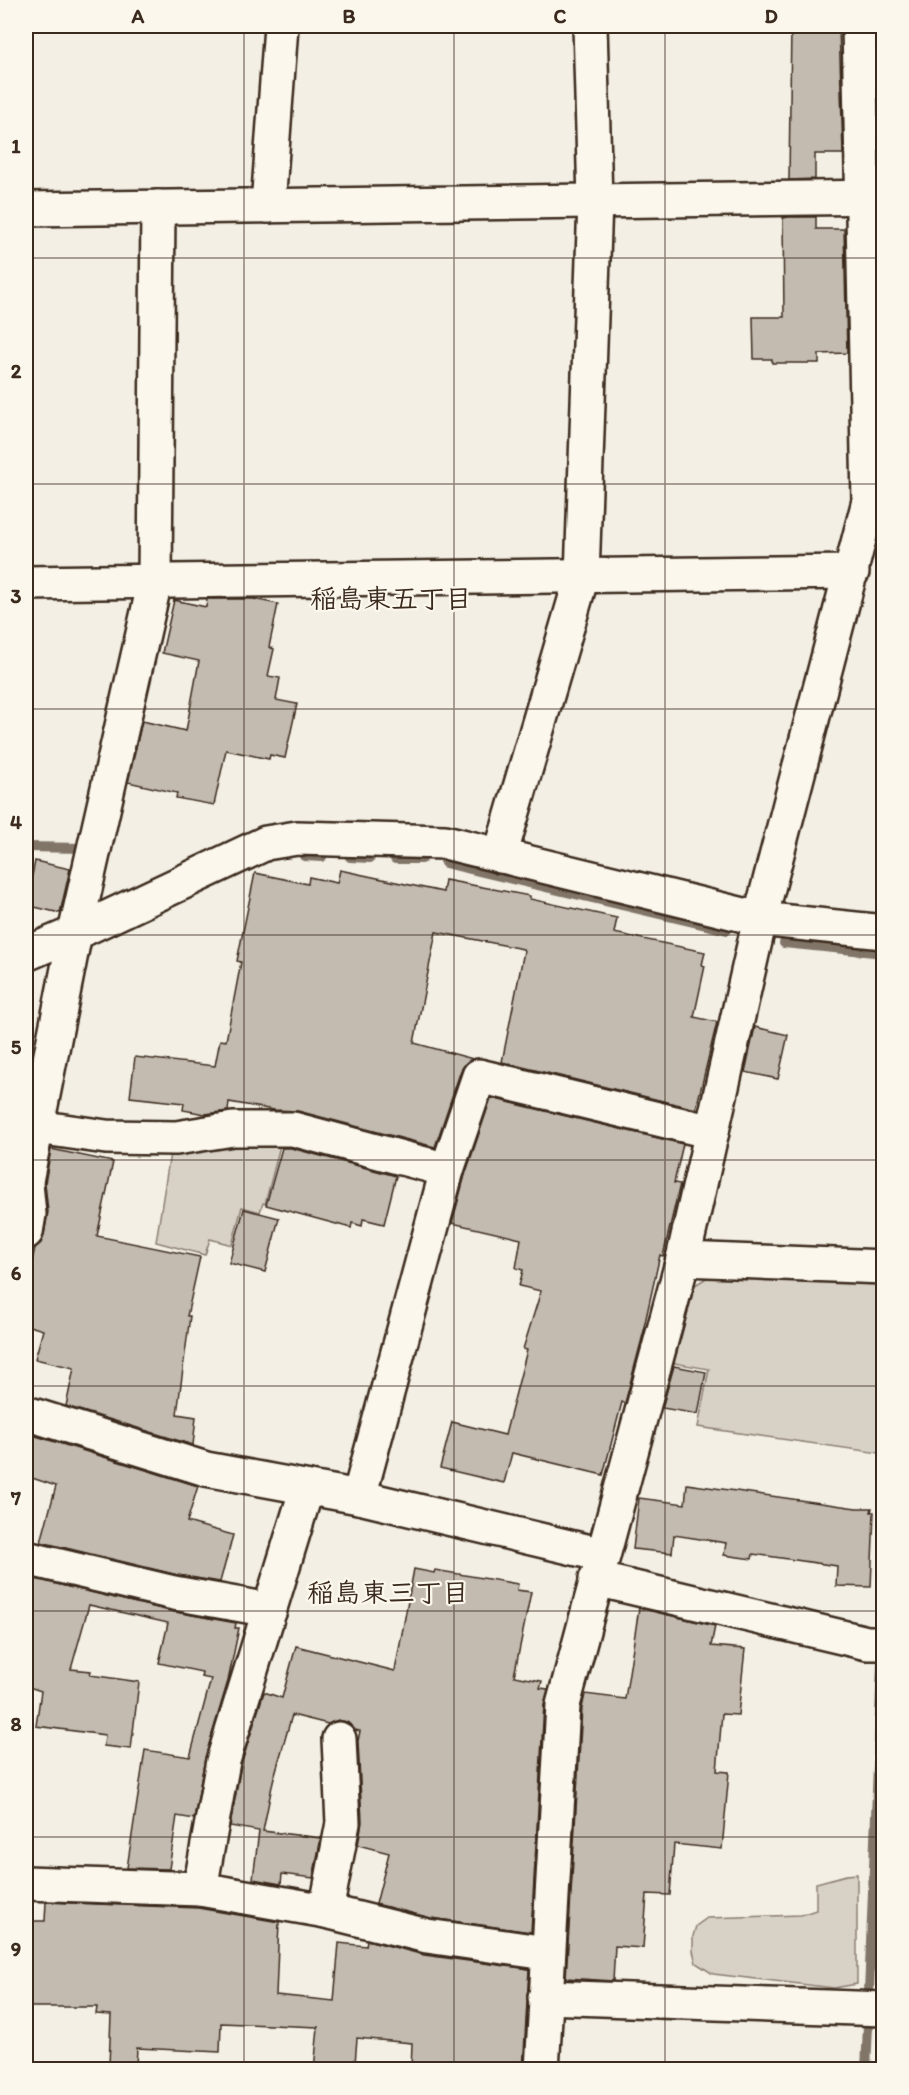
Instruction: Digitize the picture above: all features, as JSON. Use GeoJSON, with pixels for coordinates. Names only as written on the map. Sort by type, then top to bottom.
{"type":"FeatureCollection","features":[{"type":"Feature","properties":{"kind":"street"},"geometry":{"type":"LineString","coordinates":[[268,206],[281,26]]}},
{"type":"Feature","properties":{"kind":"street"},"geometry":{"type":"LineString","coordinates":[[500,856],[582,576],[595,201],[590,26]]}},
{"type":"Feature","properties":{"kind":"street"},"geometry":{"type":"LineString","coordinates":[[542,2070],[563,1705],[683,1259],[760,919],[852,572],[876,501],[873,197],[859,26]]}},
{"type":"Feature","properties":{"kind":"street"},"geometry":{"type":"LineString","coordinates":[[26,209],[873,197]]}},
{"type":"Feature","properties":{"kind":"street"},"geometry":{"type":"LineString","coordinates":[[26,1232],[30,1214],[26,1182],[75,933],[155,581],[159,207]]}},
{"type":"Feature","properties":{"kind":"street"},"geometry":{"type":"LineString","coordinates":[[26,583],[852,572]]}},
{"type":"Feature","properties":{"kind":"street"},"geometry":{"type":"LineString","coordinates":[[26,954],[266,843],[297,838],[445,842],[760,919],[884,932]]}},
{"type":"Feature","properties":{"kind":"street"},"geometry":{"type":"LineString","coordinates":[[359,1497],[447,1170],[479,1076],[712,1132]]}},
{"type":"Feature","properties":{"kind":"street"},"geometry":{"type":"LineString","coordinates":[[37,1127],[106,1137],[176,1138],[232,1129],[293,1128],[447,1170]]}},
{"type":"Feature","properties":{"kind":"street"},"geometry":{"type":"LineString","coordinates":[[683,1259],[884,1267]]}},
{"type":"Feature","properties":{"kind":"street"},"geometry":{"type":"LineString","coordinates":[[26,1413],[206,1469],[359,1497],[867,1643],[884,1643]]}},
{"type":"Feature","properties":{"kind":"street"},"geometry":{"type":"LineString","coordinates":[[200,1889],[224,1761],[307,1488]]}},
{"type":"Feature","properties":{"kind":"street"},"geometry":{"type":"LineString","coordinates":[[26,1558],[174,1593],[270,1610]]}},
{"type":"Feature","properties":{"kind":"street"},"geometry":{"type":"LineString","coordinates":[[326,1911],[343,1823],[339,1739]]}},
{"type":"Feature","properties":{"kind":"street"},"geometry":{"type":"LineString","coordinates":[[26,1883],[200,1889],[326,1911],[427,1936],[547,1953]]}},
{"type":"Feature","properties":{"kind":"street"},"geometry":{"type":"LineString","coordinates":[[545,1997],[884,2009]]}},
{"type":"Feature","properties":{"kind":"shaded area"},"geometry":{"type":"Polygon","coordinates":[[[282,1138],[265,1204],[263,1203],[260,1212],[242,1207],[232,1245],[210,1239],[205,1255],[156,1242],[171,1147],[282,1138]]]}},
{"type":"Feature","properties":{"kind":"shaded area"},"geometry":{"type":"Polygon","coordinates":[[[713,1274],[883,1279],[884,1373],[879,1453],[698,1427],[709,1369],[674,1363],[695,1285],[713,1274]]]}},
{"type":"Feature","properties":{"kind":"shaded area"},"geometry":{"type":"Polygon","coordinates":[[[857,1874],[857,1984],[834,1988],[713,1974],[696,1963],[693,1936],[696,1926],[707,1918],[801,1915],[816,1910],[816,1883],[857,1874]]]}},
{"type":"Feature","properties":{"kind":"building"},"geometry":{"type":"Polygon","coordinates":[[[791,26],[839,26],[843,154],[815,154],[815,179],[789,180],[791,26]]]}},
{"type":"Feature","properties":{"kind":"building"},"geometry":{"type":"Polygon","coordinates":[[[816,217],[816,229],[844,229],[847,353],[819,354],[819,363],[772,363],[772,359],[754,359],[753,317],[784,317],[783,218],[816,217]]]}},
{"type":"Feature","properties":{"kind":"building"},"geometry":{"type":"Polygon","coordinates":[[[207,599],[253,599],[278,604],[269,647],[274,649],[268,676],[280,678],[276,700],[297,704],[285,758],[270,755],[269,759],[226,750],[214,805],[176,798],[177,793],[128,782],[142,721],[186,731],[199,661],[162,653],[174,600],[206,607],[207,599]]]}},
{"type":"Feature","properties":{"kind":"building"},"geometry":{"type":"Polygon","coordinates":[[[35,861],[70,869],[60,913],[26,905],[35,861]]]}},
{"type":"Feature","properties":{"kind":"building"},"geometry":{"type":"Polygon","coordinates":[[[340,870],[443,892],[445,880],[530,896],[530,899],[617,918],[614,933],[705,952],[702,965],[705,966],[694,1017],[717,1022],[696,1109],[502,1062],[523,949],[436,932],[414,1043],[473,1059],[461,1070],[435,1147],[298,1111],[274,1110],[229,1102],[228,1111],[205,1114],[183,1110],[184,1103],[130,1097],[135,1057],[215,1066],[220,1040],[226,1041],[241,962],[237,961],[255,873],[308,884],[309,877],[337,883],[340,870]]]}},
{"type":"Feature","properties":{"kind":"building"},"geometry":{"type":"Polygon","coordinates":[[[755,1027],[788,1035],[778,1079],[745,1072],[755,1027]]]}},
{"type":"Feature","properties":{"kind":"building"},"geometry":{"type":"Polygon","coordinates":[[[491,1098],[683,1144],[674,1183],[680,1184],[663,1256],[660,1255],[645,1327],[603,1475],[512,1453],[504,1483],[440,1468],[452,1422],[505,1435],[527,1350],[523,1349],[541,1291],[519,1286],[523,1270],[516,1268],[521,1239],[452,1223],[465,1175],[491,1098]]]}},
{"type":"Feature","properties":{"kind":"building"},"geometry":{"type":"Polygon","coordinates":[[[282,1148],[291,1148],[396,1176],[384,1224],[363,1219],[362,1226],[352,1223],[351,1228],[266,1205],[282,1148]]]}},
{"type":"Feature","properties":{"kind":"building"},"geometry":{"type":"Polygon","coordinates":[[[51,1149],[113,1162],[97,1236],[200,1257],[187,1316],[190,1316],[177,1414],[196,1417],[193,1445],[66,1406],[74,1368],[35,1359],[43,1330],[26,1325],[26,1288],[35,1248],[41,1243],[44,1235],[48,1212],[45,1183],[51,1149]]]}},
{"type":"Feature","properties":{"kind":"building"},"geometry":{"type":"Polygon","coordinates":[[[244,1209],[279,1218],[265,1272],[229,1263],[244,1209]]]}},
{"type":"Feature","properties":{"kind":"building"},"geometry":{"type":"Polygon","coordinates":[[[674,1366],[706,1372],[698,1414],[662,1408],[674,1366]]]}},
{"type":"Feature","properties":{"kind":"building"},"geometry":{"type":"Polygon","coordinates":[[[26,1433],[198,1486],[187,1522],[233,1535],[220,1582],[178,1575],[41,1542],[56,1486],[26,1476],[26,1433]]]}},
{"type":"Feature","properties":{"kind":"building"},"geometry":{"type":"Polygon","coordinates":[[[687,1484],[856,1508],[872,1508],[871,1512],[874,1512],[871,1587],[836,1586],[837,1566],[753,1554],[752,1559],[724,1555],[726,1543],[674,1535],[672,1553],[633,1549],[639,1498],[685,1504],[687,1484]]]}},
{"type":"Feature","properties":{"kind":"building"},"geometry":{"type":"Polygon","coordinates":[[[414,1569],[434,1573],[435,1570],[518,1584],[517,1590],[531,1592],[514,1676],[542,1681],[540,1688],[548,1689],[544,1704],[531,1932],[431,1918],[376,1904],[389,1853],[358,1845],[362,1822],[358,1741],[360,1731],[355,1730],[347,1722],[338,1720],[328,1724],[292,1715],[273,1781],[263,1831],[321,1838],[313,1878],[282,1874],[281,1884],[253,1879],[259,1831],[230,1826],[241,1765],[264,1692],[282,1698],[296,1646],[395,1671],[414,1569]]]}},
{"type":"Feature","properties":{"kind":"building"},"geometry":{"type":"Polygon","coordinates":[[[31,1578],[170,1611],[236,1623],[235,1628],[239,1628],[228,1681],[205,1758],[194,1819],[177,1816],[169,1869],[127,1868],[145,1750],[190,1757],[211,1679],[201,1677],[202,1672],[159,1663],[168,1623],[89,1605],[71,1669],[91,1671],[90,1675],[139,1682],[131,1749],[104,1746],[105,1735],[36,1726],[41,1691],[26,1686],[26,1597],[31,1578]]]}},
{"type":"Feature","properties":{"kind":"building"},"geometry":{"type":"Polygon","coordinates":[[[639,1608],[715,1626],[711,1646],[745,1649],[738,1715],[722,1714],[717,1771],[729,1772],[722,1849],[674,1844],[670,1895],[647,1894],[643,1948],[615,1946],[613,1981],[566,1978],[582,1708],[585,1694],[625,1699],[639,1608]]]}},
{"type":"Feature","properties":{"kind":"building"},"geometry":{"type":"Polygon","coordinates":[[[46,1902],[198,1908],[279,1922],[276,1995],[334,2001],[339,1943],[366,1946],[367,1940],[424,1955],[529,1969],[523,2070],[411,2070],[412,2043],[357,2038],[355,2064],[351,2063],[350,2070],[314,2070],[318,2027],[221,2023],[220,2052],[137,2048],[136,2067],[109,2066],[111,2015],[96,2014],[97,2007],[26,2007],[26,1921],[45,1921],[46,1902]]]}},
{"type":"Feature","properties":{"kind":"waterway"},"geometry":{"type":"LineString","coordinates":[[26,847],[83,848]]}},
{"type":"Feature","properties":{"kind":"waterway"},"geometry":{"type":"LineString","coordinates":[[304,856],[322,857]]}},
{"type":"Feature","properties":{"kind":"waterway"},"geometry":{"type":"LineString","coordinates":[[350,857],[370,858]]}},
{"type":"Feature","properties":{"kind":"waterway"},"geometry":{"type":"LineString","coordinates":[[395,859],[422,859]]}},
{"type":"Feature","properties":{"kind":"waterway"},"geometry":{"type":"LineString","coordinates":[[445,863],[727,930]]}},
{"type":"Feature","properties":{"kind":"waterway"},"geometry":{"type":"LineString","coordinates":[[784,943],[884,953]]}},
{"type":"Feature","properties":{"kind":"waterway"},"geometry":{"type":"LineString","coordinates":[[869,1993],[882,1664]]}},
{"type":"Feature","properties":{"kind":"waterway"},"geometry":{"type":"LineString","coordinates":[[866,2070],[868,2025]]}},
{"type":"Feature","properties":{"kind":"district","name":"稲島東五丁目"},"geometry":{"type":"Point","coordinates":[391,598]}},
{"type":"Feature","properties":{"kind":"district","name":"稲島東三丁目"},"geometry":{"type":"Point","coordinates":[388,1592]}}]}
